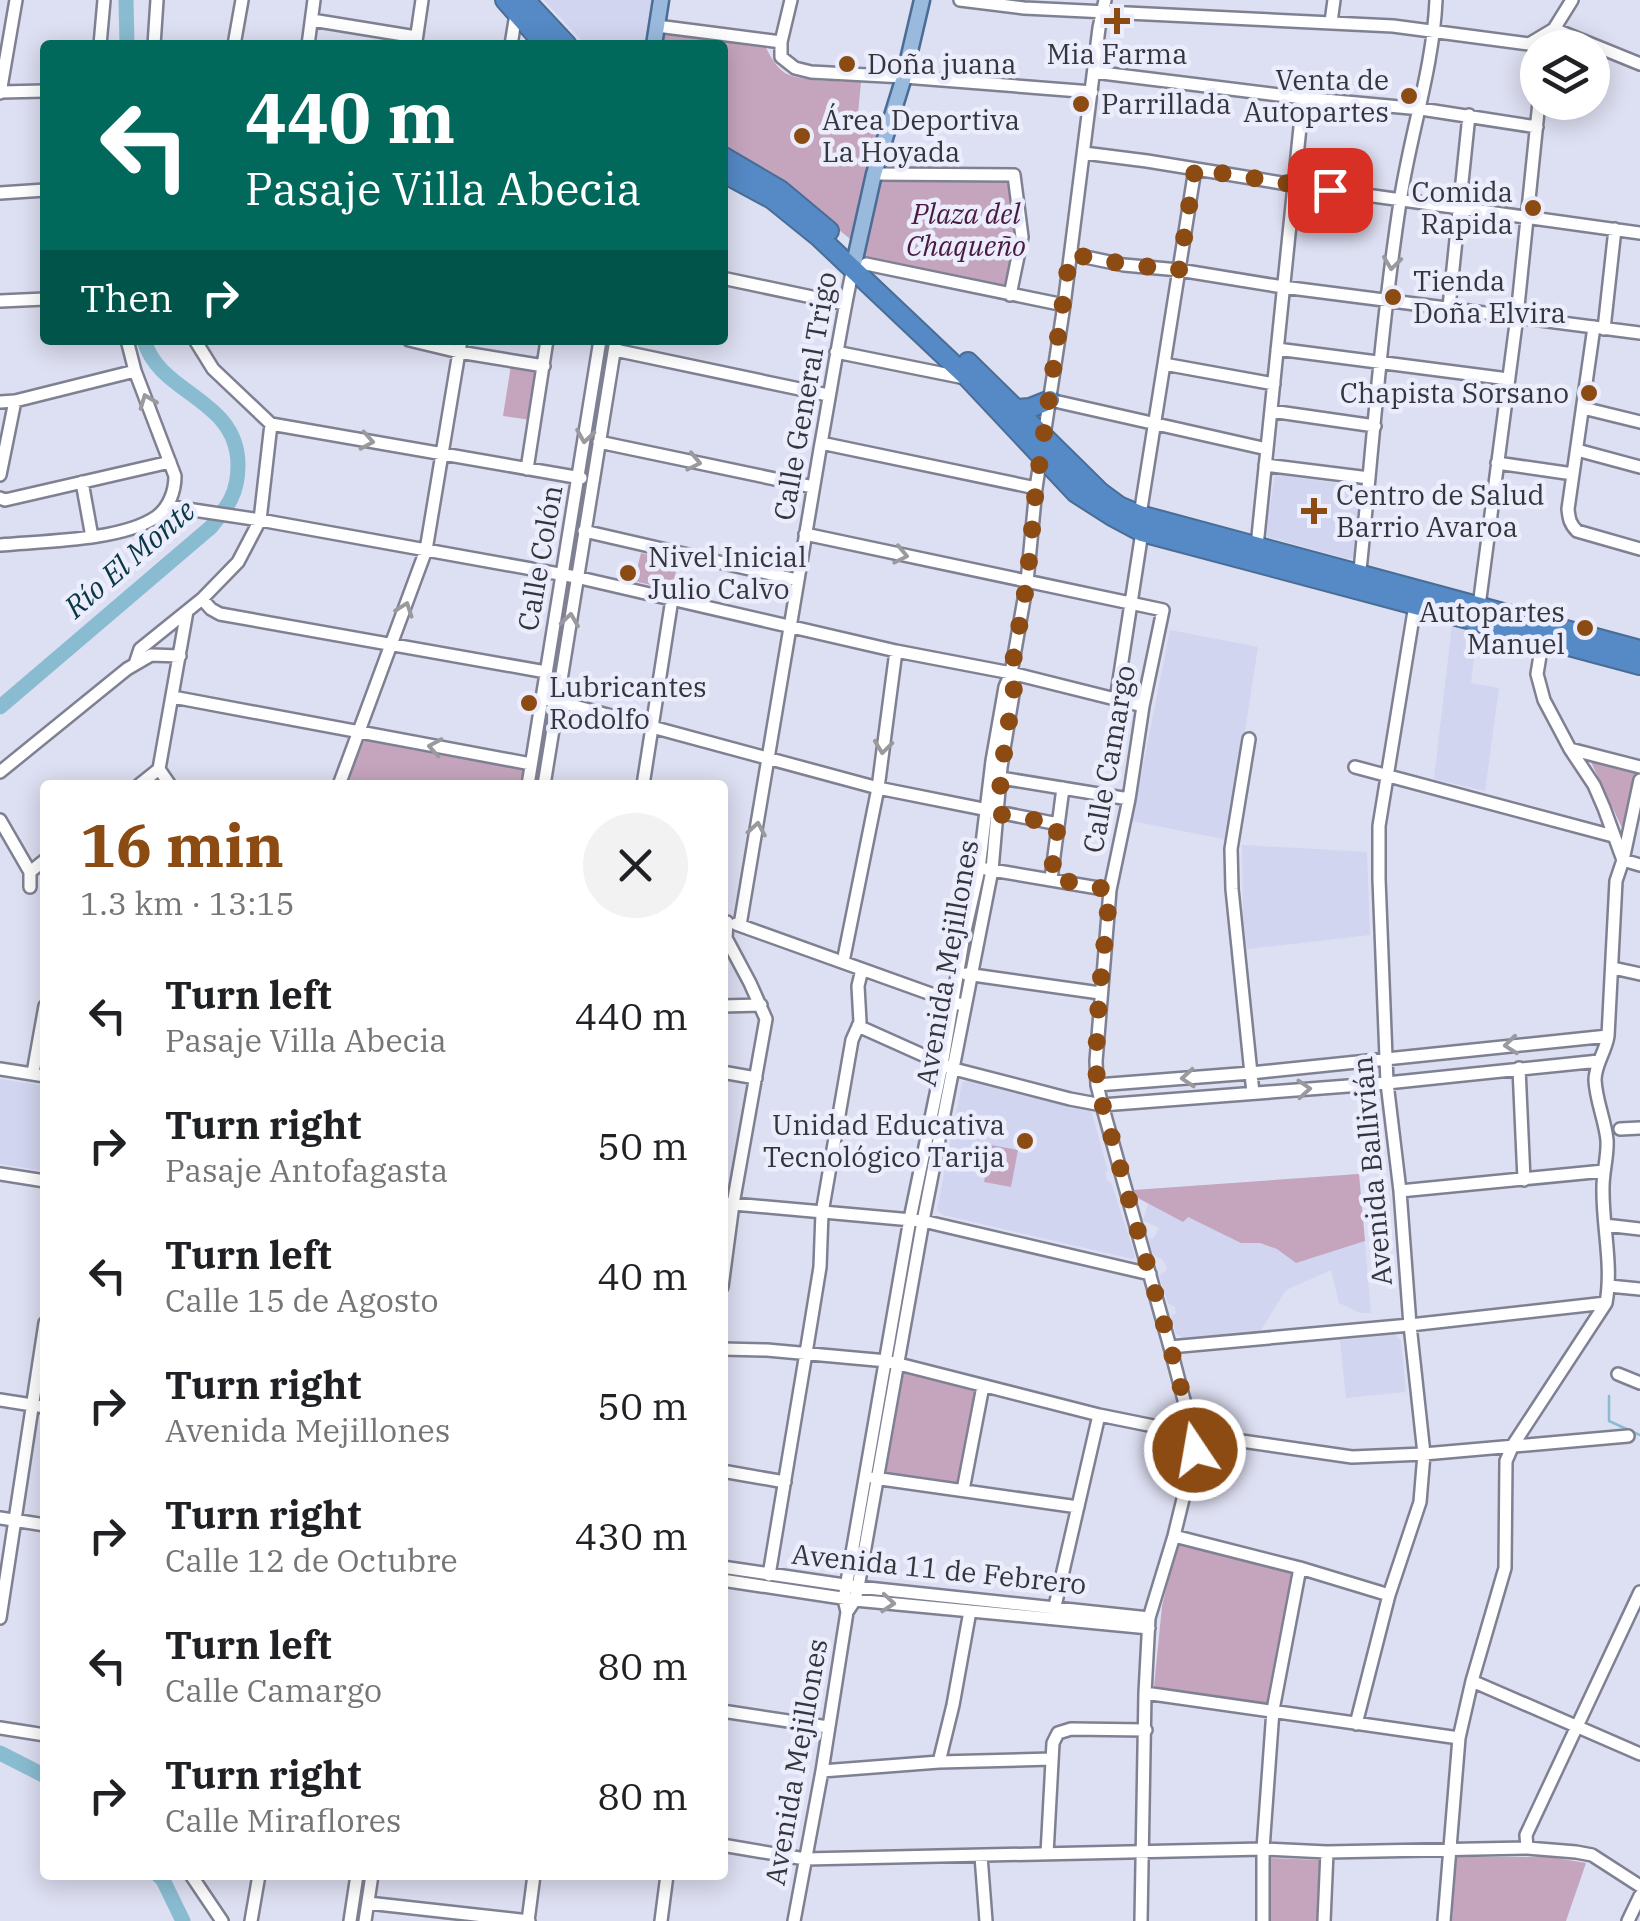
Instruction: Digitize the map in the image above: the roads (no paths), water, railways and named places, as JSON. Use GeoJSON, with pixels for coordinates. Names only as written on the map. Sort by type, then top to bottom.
{"type":"FeatureCollection","features":[{"type":"Feature","properties":{"kind":"highway"},"geometry":{"type":"LineString","coordinates":[[515,5],[540,40]]}},
{"type":"Feature","properties":{"kind":"highway"},"geometry":{"type":"LineString","coordinates":[[515,5],[560,40]]}},
{"type":"Feature","properties":{"kind":"highway"},"geometry":{"type":"LineString","coordinates":[[728,160],[807,211],[968,378],[1042,447]]}},
{"type":"Feature","properties":{"kind":"highway"},"geometry":{"type":"LineString","coordinates":[[728,175],[772,199],[858,263],[1016,409],[1076,493],[1112,516],[1359,582],[1479,606],[1640,650]]}},
{"type":"Feature","properties":{"kind":"highway"},"geometry":{"type":"LineString","coordinates":[[1016,409],[1050,400]]}},
{"type":"Feature","properties":{"kind":"highway"},"geometry":{"type":"LineString","coordinates":[[1141,523],[1257,546],[1415,605],[1640,665]]}},
{"type":"Feature","properties":{"kind":"main road"},"geometry":{"type":"LineString","coordinates":[[655,40],[661,0]]}},
{"type":"Feature","properties":{"kind":"main road","name":"Calle General Trigo"},"geometry":{"type":"LineString","coordinates":[[858,263],[874,174],[904,77],[922,0]]}},
{"type":"Feature","properties":{"kind":"street"},"geometry":{"type":"LineString","coordinates":[[16,0],[0,92],[40,92]]}},
{"type":"Feature","properties":{"kind":"street"},"geometry":{"type":"LineString","coordinates":[[100,40],[104,0]]}},
{"type":"Feature","properties":{"kind":"street"},"geometry":{"type":"LineString","coordinates":[[154,40],[157,0]]}},
{"type":"Feature","properties":{"kind":"street"},"geometry":{"type":"LineString","coordinates":[[235,40],[242,0]]}},
{"type":"Feature","properties":{"kind":"street"},"geometry":{"type":"LineString","coordinates":[[309,40],[314,0]]}},
{"type":"Feature","properties":{"kind":"street"},"geometry":{"type":"LineString","coordinates":[[416,40],[422,0]]}},
{"type":"Feature","properties":{"kind":"street"},"geometry":{"type":"LineString","coordinates":[[791,0],[781,57],[795,68],[1092,92]]}},
{"type":"Feature","properties":{"kind":"street"},"geometry":{"type":"LineString","coordinates":[[960,0],[1024,8],[1104,5],[1331,22],[1435,30],[1520,43]]}},
{"type":"Feature","properties":{"kind":"street"},"geometry":{"type":"LineString","coordinates":[[1331,22],[1334,0]]}},
{"type":"Feature","properties":{"kind":"street"},"geometry":{"type":"LineString","coordinates":[[1359,582],[1400,199],[1421,109],[1435,30],[1436,0]]}},
{"type":"Feature","properties":{"kind":"street"},"geometry":{"type":"LineString","coordinates":[[1572,0],[1554,28],[1640,64]]}},
{"type":"Feature","properties":{"kind":"street"},"geometry":{"type":"LineString","coordinates":[[512,40],[515,5]]}},
{"type":"Feature","properties":{"kind":"street","name":"Avenida Mejillones"},"geometry":{"type":"LineString","coordinates":[[959,1004],[972,975],[992,812],[992,762],[1027,582],[1036,488],[1104,5]]}},
{"type":"Feature","properties":{"kind":"street"},"geometry":{"type":"LineString","coordinates":[[312,20],[411,40]]}},
{"type":"Feature","properties":{"kind":"street"},"geometry":{"type":"LineString","coordinates":[[658,26],[781,42]]}},
{"type":"Feature","properties":{"kind":"street"},"geometry":{"type":"LineString","coordinates":[[1094,72],[1421,109],[1537,127]]}},
{"type":"Feature","properties":{"kind":"street"},"geometry":{"type":"LineString","coordinates":[[1257,546],[1303,98]]}},
{"type":"Feature","properties":{"kind":"street"},"geometry":{"type":"LineString","coordinates":[[1449,307],[1468,115]]}},
{"type":"Feature","properties":{"kind":"street"},"geometry":{"type":"LineString","coordinates":[[1479,606],[1517,316],[1538,120]]}},
{"type":"Feature","properties":{"kind":"street"},"geometry":{"type":"LineString","coordinates":[[1084,153],[1640,233]]}},
{"type":"Feature","properties":{"kind":"street","name":"Calle Camargo"},"geometry":{"type":"LineString","coordinates":[[1116,700],[1195,169]]}},
{"type":"Feature","properties":{"kind":"street"},"geometry":{"type":"LineString","coordinates":[[874,174],[1014,176],[1022,237],[1010,295]]}},
{"type":"Feature","properties":{"kind":"street"},"geometry":{"type":"LineString","coordinates":[[0,193],[40,190]]}},
{"type":"Feature","properties":{"kind":"street"},"geometry":{"type":"LineString","coordinates":[[1615,229],[1568,509],[1571,526],[1640,549]]}},
{"type":"Feature","properties":{"kind":"street"},"geometry":{"type":"LineString","coordinates":[[1070,254],[1283,288],[1640,333]]}},
{"type":"Feature","properties":{"kind":"street"},"geometry":{"type":"LineString","coordinates":[[858,263],[1064,305]]}},
{"type":"Feature","properties":{"kind":"street","name":"Calle General Trigo"},"geometry":{"type":"LineString","coordinates":[[730,923],[769,758],[828,395],[845,304],[858,263]]}},
{"type":"Feature","properties":{"kind":"street"},"geometry":{"type":"LineString","coordinates":[[728,279],[845,304]]}},
{"type":"Feature","properties":{"kind":"street"},"geometry":{"type":"LineString","coordinates":[[0,302],[40,300]]}},
{"type":"Feature","properties":{"kind":"street"},"geometry":{"type":"LineString","coordinates":[[0,545],[92,537],[140,524],[156,517],[167,506],[175,476],[128,345]]}},
{"type":"Feature","properties":{"kind":"street"},"geometry":{"type":"LineString","coordinates":[[198,345],[213,370],[270,424],[593,480]]}},
{"type":"Feature","properties":{"kind":"street"},"geometry":{"type":"LineString","coordinates":[[527,468],[546,345]]}},
{"type":"Feature","properties":{"kind":"street","name":"Calle Colón"},"geometry":{"type":"LineString","coordinates":[[545,780],[558,700],[578,478],[599,345]]}},
{"type":"Feature","properties":{"kind":"street"},"geometry":{"type":"LineString","coordinates":[[615,345],[828,395]]}},
{"type":"Feature","properties":{"kind":"street","name":"Calle Colón"},"geometry":{"type":"LineString","coordinates":[[529,780],[546,672],[584,531],[615,345]]}},
{"type":"Feature","properties":{"kind":"street"},"geometry":{"type":"LineString","coordinates":[[341,780],[426,550],[460,346],[544,366]]}},
{"type":"Feature","properties":{"kind":"street"},"geometry":{"type":"LineString","coordinates":[[1277,349],[1508,380]]}},
{"type":"Feature","properties":{"kind":"street"},"geometry":{"type":"LineString","coordinates":[[836,352],[968,378]]}},
{"type":"Feature","properties":{"kind":"street"},"geometry":{"type":"LineString","coordinates":[[1164,364],[1274,384]]}},
{"type":"Feature","properties":{"kind":"street"},"geometry":{"type":"LineString","coordinates":[[0,402],[135,371]]}},
{"type":"Feature","properties":{"kind":"street"},"geometry":{"type":"LineString","coordinates":[[1050,400],[1267,449]]}},
{"type":"Feature","properties":{"kind":"street"},"geometry":{"type":"LineString","coordinates":[[0,475],[15,401]]}},
{"type":"Feature","properties":{"kind":"street"},"geometry":{"type":"LineString","coordinates":[[1583,408],[1640,422]]}},
{"type":"Feature","properties":{"kind":"street"},"geometry":{"type":"LineString","coordinates":[[1271,411],[1375,426]]}},
{"type":"Feature","properties":{"kind":"street"},"geometry":{"type":"LineString","coordinates":[[135,664],[140,649],[202,599],[238,562],[260,520],[270,424]]}},
{"type":"Feature","properties":{"kind":"street"},"geometry":{"type":"LineString","coordinates":[[599,442],[813,487]]}},
{"type":"Feature","properties":{"kind":"street"},"geometry":{"type":"LineString","coordinates":[[821,443],[1036,488]]}},
{"type":"Feature","properties":{"kind":"street"},"geometry":{"type":"LineString","coordinates":[[1577,450],[1640,467]]}},
{"type":"Feature","properties":{"kind":"street"},"geometry":{"type":"LineString","coordinates":[[0,498],[170,462]]}},
{"type":"Feature","properties":{"kind":"street"},"geometry":{"type":"LineString","coordinates":[[1498,463],[1573,474]]}},
{"type":"Feature","properties":{"kind":"street"},"geometry":{"type":"LineString","coordinates":[[1265,464],[1369,478]]}},
{"type":"Feature","properties":{"kind":"street"},"geometry":{"type":"LineString","coordinates":[[82,482],[92,537]]}},
{"type":"Feature","properties":{"kind":"street"},"geometry":{"type":"LineString","coordinates":[[167,506],[570,576],[1143,706]]}},
{"type":"Feature","properties":{"kind":"street"},"geometry":{"type":"LineString","coordinates":[[584,531],[797,580]]}},
{"type":"Feature","properties":{"kind":"street"},"geometry":{"type":"LineString","coordinates":[[806,534],[1132,603]]}},
{"type":"Feature","properties":{"kind":"street"},"geometry":{"type":"LineString","coordinates":[[202,599],[220,614],[546,672]]}},
{"type":"Feature","properties":{"kind":"street"},"geometry":{"type":"LineString","coordinates":[[644,780],[672,599]]}},
{"type":"Feature","properties":{"kind":"street","name":"Calle Camargo"},"geometry":{"type":"LineString","coordinates":[[1132,603],[1163,610],[1110,890],[1100,994],[1097,1085],[1195,1450],[1149,1623],[1141,1921]]}},
{"type":"Feature","properties":{"kind":"street","name":"Avenida Ballivián"},"geometry":{"type":"LineString","coordinates":[[1356,1724],[1389,1595],[1420,1502],[1424,1454],[1387,1083],[1379,826],[1415,605]]}},
{"type":"Feature","properties":{"kind":"street"},"geometry":{"type":"LineString","coordinates":[[145,780],[159,769],[187,611]]}},
{"type":"Feature","properties":{"kind":"street"},"geometry":{"type":"LineString","coordinates":[[1542,637],[1537,674],[1544,700],[1570,750],[1594,784],[1623,860]]}},
{"type":"Feature","properties":{"kind":"street"},"geometry":{"type":"LineString","coordinates":[[843,962],[878,788],[896,651]]}},
{"type":"Feature","properties":{"kind":"street"},"geometry":{"type":"LineString","coordinates":[[0,772],[135,664],[151,655],[180,656]]}},
{"type":"Feature","properties":{"kind":"street","name":"Avenida Mejillones"},"geometry":{"type":"LineString","coordinates":[[992,812],[1014,688],[1011,673]]}},
{"type":"Feature","properties":{"kind":"street"},"geometry":{"type":"LineString","coordinates":[[541,696],[878,788],[1058,824]]}},
{"type":"Feature","properties":{"kind":"street"},"geometry":{"type":"LineString","coordinates":[[173,698],[531,764]]}},
{"type":"Feature","properties":{"kind":"street"},"geometry":{"type":"LineString","coordinates":[[1249,739],[1231,862],[1252,1093]]}},
{"type":"Feature","properties":{"kind":"street"},"geometry":{"type":"LineString","coordinates":[[1570,750],[1640,767]]}},
{"type":"Feature","properties":{"kind":"street"},"geometry":{"type":"LineString","coordinates":[[1356,768],[1613,836]]}},
{"type":"Feature","properties":{"kind":"street"},"geometry":{"type":"LineString","coordinates":[[159,769],[167,780]]}},
{"type":"Feature","properties":{"kind":"street"},"geometry":{"type":"LineString","coordinates":[[1001,778],[1129,799]]}},
{"type":"Feature","properties":{"kind":"street"},"geometry":{"type":"LineString","coordinates":[[1444,1921],[1458,1738],[1504,1568],[1506,1461],[1513,1444],[1606,1303],[1609,1286],[1603,1189],[1607,1143],[1595,1076],[1607,1046],[1616,881],[1640,780]]}},
{"type":"Feature","properties":{"kind":"street"},"geometry":{"type":"LineString","coordinates":[[1051,878],[1063,788]]}},
{"type":"Feature","properties":{"kind":"street"},"geometry":{"type":"LineString","coordinates":[[0,820],[30,872],[30,887]]}},
{"type":"Feature","properties":{"kind":"street"},"geometry":{"type":"LineString","coordinates":[[1623,860],[1640,865]]}},
{"type":"Feature","properties":{"kind":"street"},"geometry":{"type":"LineString","coordinates":[[30,872],[40,864]]}},
{"type":"Feature","properties":{"kind":"street"},"geometry":{"type":"LineString","coordinates":[[985,869],[1110,890]]}},
{"type":"Feature","properties":{"kind":"street","name":"Avenida Mejillones"},"geometry":{"type":"LineString","coordinates":[[794,1921],[916,1220],[959,1004],[958,972],[985,869]]}},
{"type":"Feature","properties":{"kind":"street"},"geometry":{"type":"LineString","coordinates":[[730,923],[959,1004]]}},
{"type":"Feature","properties":{"kind":"street","name":"Calle General Trigo"},"geometry":{"type":"LineString","coordinates":[[728,942],[766,1019],[728,1204]]}},
{"type":"Feature","properties":{"kind":"street"},"geometry":{"type":"LineString","coordinates":[[1613,968],[1640,974]]}},
{"type":"Feature","properties":{"kind":"street"},"geometry":{"type":"LineString","coordinates":[[769,1575],[820,1267],[822,1213],[852,1040],[861,1011],[858,986],[862,969]]}},
{"type":"Feature","properties":{"kind":"street"},"geometry":{"type":"LineString","coordinates":[[958,972],[1100,994]]}},
{"type":"Feature","properties":{"kind":"street"},"geometry":{"type":"LineString","coordinates":[[728,1006],[761,1006]]}},
{"type":"Feature","properties":{"kind":"street"},"geometry":{"type":"LineString","coordinates":[[858,1026],[948,1066],[1102,1106],[1599,1061]]}},
{"type":"Feature","properties":{"kind":"street"},"geometry":{"type":"LineString","coordinates":[[1097,1085],[1608,1036]]}},
{"type":"Feature","properties":{"kind":"street"},"geometry":{"type":"LineString","coordinates":[[0,1068],[39,1075]]}},
{"type":"Feature","properties":{"kind":"street"},"geometry":{"type":"LineString","coordinates":[[1518,1068],[1524,1180]]}},
{"type":"Feature","properties":{"kind":"street"},"geometry":{"type":"LineString","coordinates":[[728,1073],[756,1078]]}},
{"type":"Feature","properties":{"kind":"street"},"geometry":{"type":"LineString","coordinates":[[1620,1128],[1640,1128]]}},
{"type":"Feature","properties":{"kind":"street"},"geometry":{"type":"LineString","coordinates":[[1400,1191],[1604,1171]]}},
{"type":"Feature","properties":{"kind":"street"},"geometry":{"type":"LineString","coordinates":[[0,1174],[40,1180]]}},
{"type":"Feature","properties":{"kind":"street"},"geometry":{"type":"LineString","coordinates":[[728,1204],[916,1220],[1150,1274]]}},
{"type":"Feature","properties":{"kind":"street"},"geometry":{"type":"LineString","coordinates":[[1605,1224],[1640,1229]]}},
{"type":"Feature","properties":{"kind":"street"},"geometry":{"type":"LineString","coordinates":[[1609,1286],[1640,1289]]}},
{"type":"Feature","properties":{"kind":"street"},"geometry":{"type":"LineString","coordinates":[[1170,1346],[1606,1303]]}},
{"type":"Feature","properties":{"kind":"street"},"geometry":{"type":"LineString","coordinates":[[728,1348],[892,1363],[1193,1434],[1352,1457],[1628,1436]]}},
{"type":"Feature","properties":{"kind":"street"},"geometry":{"type":"LineString","coordinates":[[1618,1374],[1640,1383]]}},
{"type":"Feature","properties":{"kind":"street"},"geometry":{"type":"LineString","coordinates":[[964,1490],[983,1386]]}},
{"type":"Feature","properties":{"kind":"street"},"geometry":{"type":"LineString","coordinates":[[0,1400],[39,1406],[0,1618]]}},
{"type":"Feature","properties":{"kind":"street"},"geometry":{"type":"LineString","coordinates":[[1055,1606],[1099,1414]]}},
{"type":"Feature","properties":{"kind":"street"},"geometry":{"type":"LineString","coordinates":[[728,1471],[785,1482]]}},
{"type":"Feature","properties":{"kind":"street"},"geometry":{"type":"LineString","coordinates":[[872,1477],[1078,1507]]}},
{"type":"Feature","properties":{"kind":"street"},"geometry":{"type":"LineString","coordinates":[[0,1518],[40,1524]]}},
{"type":"Feature","properties":{"kind":"street"},"geometry":{"type":"LineString","coordinates":[[1174,1536],[1389,1595]]}},
{"type":"Feature","properties":{"kind":"street","name":"Avenida 11 de Febrero"},"geometry":{"type":"LineString","coordinates":[[728,1568],[850,1596],[1055,1606],[1149,1623]]}},
{"type":"Feature","properties":{"kind":"street"},"geometry":{"type":"LineString","coordinates":[[1263,1921],[1263,1849],[1273,1710],[1300,1568]]}},
{"type":"Feature","properties":{"kind":"street","name":"Avenida 11 de Febrero"},"geometry":{"type":"LineString","coordinates":[[728,1581],[970,1611],[1149,1623]]}},
{"type":"Feature","properties":{"kind":"street"},"geometry":{"type":"LineString","coordinates":[[1527,1848],[1526,1835],[1640,1592]]}},
{"type":"Feature","properties":{"kind":"street"},"geometry":{"type":"LineString","coordinates":[[939,1762],[970,1611]]}},
{"type":"Feature","properties":{"kind":"street"},"geometry":{"type":"LineString","coordinates":[[1472,1680],[1640,1754]]}},
{"type":"Feature","properties":{"kind":"street"},"geometry":{"type":"LineString","coordinates":[[1145,1693],[1458,1738]]}},
{"type":"Feature","properties":{"kind":"street"},"geometry":{"type":"LineString","coordinates":[[728,1712],[828,1727]]}},
{"type":"Feature","properties":{"kind":"street"},"geometry":{"type":"LineString","coordinates":[[0,1728],[40,1734]]}},
{"type":"Feature","properties":{"kind":"street"},"geometry":{"type":"LineString","coordinates":[[1047,1854],[1052,1743],[1058,1734],[1071,1729],[1146,1730]]}},
{"type":"Feature","properties":{"kind":"street"},"geometry":{"type":"LineString","coordinates":[[822,1771],[939,1762],[1052,1760]]}},
{"type":"Feature","properties":{"kind":"street"},"geometry":{"type":"LineString","coordinates":[[728,1847],[806,1859],[1263,1849],[1327,1852],[1527,1848],[1592,1855],[1640,1886]]}},
{"type":"Feature","properties":{"kind":"street"},"geometry":{"type":"LineString","coordinates":[[1324,1921],[1327,1852]]}},
{"type":"Feature","properties":{"kind":"street"},"geometry":{"type":"LineString","coordinates":[[980,1856],[986,1921]]}},
{"type":"Feature","properties":{"kind":"street"},"geometry":{"type":"LineString","coordinates":[[194,1880],[222,1921]]}},
{"type":"Feature","properties":{"kind":"street"},"geometry":{"type":"LineString","coordinates":[[252,1921],[258,1880]]}},
{"type":"Feature","properties":{"kind":"street"},"geometry":{"type":"LineString","coordinates":[[350,1921],[355,1880]]}},
{"type":"Feature","properties":{"kind":"street"},"geometry":{"type":"LineString","coordinates":[[365,1921],[371,1880]]}},
{"type":"Feature","properties":{"kind":"street"},"geometry":{"type":"LineString","coordinates":[[368,1903],[528,1921],[533,1880]]}},
{"type":"Feature","properties":{"kind":"street"},"geometry":{"type":"LineString","coordinates":[[661,1921],[666,1880]]}},
{"type":"Feature","properties":{"kind":"street"},"geometry":{"type":"LineString","coordinates":[[1628,1921],[1639,1901]]}},
{"type":"Feature","properties":{"kind":"waterway","name":"Río El Monte"},"geometry":{"type":"LineString","coordinates":[[126,0],[127,40]]}},
{"type":"Feature","properties":{"kind":"waterway","name":"Río El Monte"},"geometry":{"type":"LineString","coordinates":[[0,707],[211,527],[234,492],[238,465],[235,443],[225,425],[165,373],[146,345]]}},
{"type":"Feature","properties":{"kind":"waterway"},"geometry":{"type":"LineString","coordinates":[[1609,1396],[1609,1421],[1640,1435]]}},
{"type":"Feature","properties":{"kind":"waterway","name":"Río El Monte"},"geometry":{"type":"LineString","coordinates":[[0,1753],[40,1773]]}},
{"type":"Feature","properties":{"kind":"waterway","name":"Río El Monte"},"geometry":{"type":"LineString","coordinates":[[163,1880],[183,1921]]}},
{"type":"Feature","properties":{"kind":"place","name":"Mia Farma"},"geometry":{"type":"Point","coordinates":[1117,21]}},
{"type":"Feature","properties":{"kind":"place","name":"Doña juana"},"geometry":{"type":"Point","coordinates":[847,64]}},
{"type":"Feature","properties":{"kind":"place","name":"Venta de Autopartes"},"geometry":{"type":"Point","coordinates":[1409,96]}},
{"type":"Feature","properties":{"kind":"place","name":"Parrillada"},"geometry":{"type":"Point","coordinates":[1081,104]}},
{"type":"Feature","properties":{"kind":"place","name":"Área Deportiva La Hoyada"},"geometry":{"type":"Point","coordinates":[802,136]}},
{"type":"Feature","properties":{"kind":"place","name":"Comida Rapida"},"geometry":{"type":"Point","coordinates":[1533,208]}},
{"type":"Feature","properties":{"kind":"place","name":"Tienda Doña Elvira"},"geometry":{"type":"Point","coordinates":[1393,297]}},
{"type":"Feature","properties":{"kind":"place","name":"Chapista Sorsano"},"geometry":{"type":"Point","coordinates":[1589,393]}},
{"type":"Feature","properties":{"kind":"place","name":"Centro de Salud Barrio Avaroa"},"geometry":{"type":"Point","coordinates":[1314,511]}},
{"type":"Feature","properties":{"kind":"place","name":"Nivel Inicial Julio Calvo"},"geometry":{"type":"Point","coordinates":[628,573]}},
{"type":"Feature","properties":{"kind":"place","name":"Autopartes Manuel"},"geometry":{"type":"Point","coordinates":[1585,628]}},
{"type":"Feature","properties":{"kind":"place","name":"Lubricantes Rodolfo"},"geometry":{"type":"Point","coordinates":[529,703]}},
{"type":"Feature","properties":{"kind":"place","name":"Unidad Educativa Tecnológico Tarija"},"geometry":{"type":"Point","coordinates":[1025,1141]}},
{"type":"Feature","properties":{"kind":"park label","name":"Plaza del Chaqueño"},"geometry":{"type":"Point","coordinates":[966,230]}}]}
